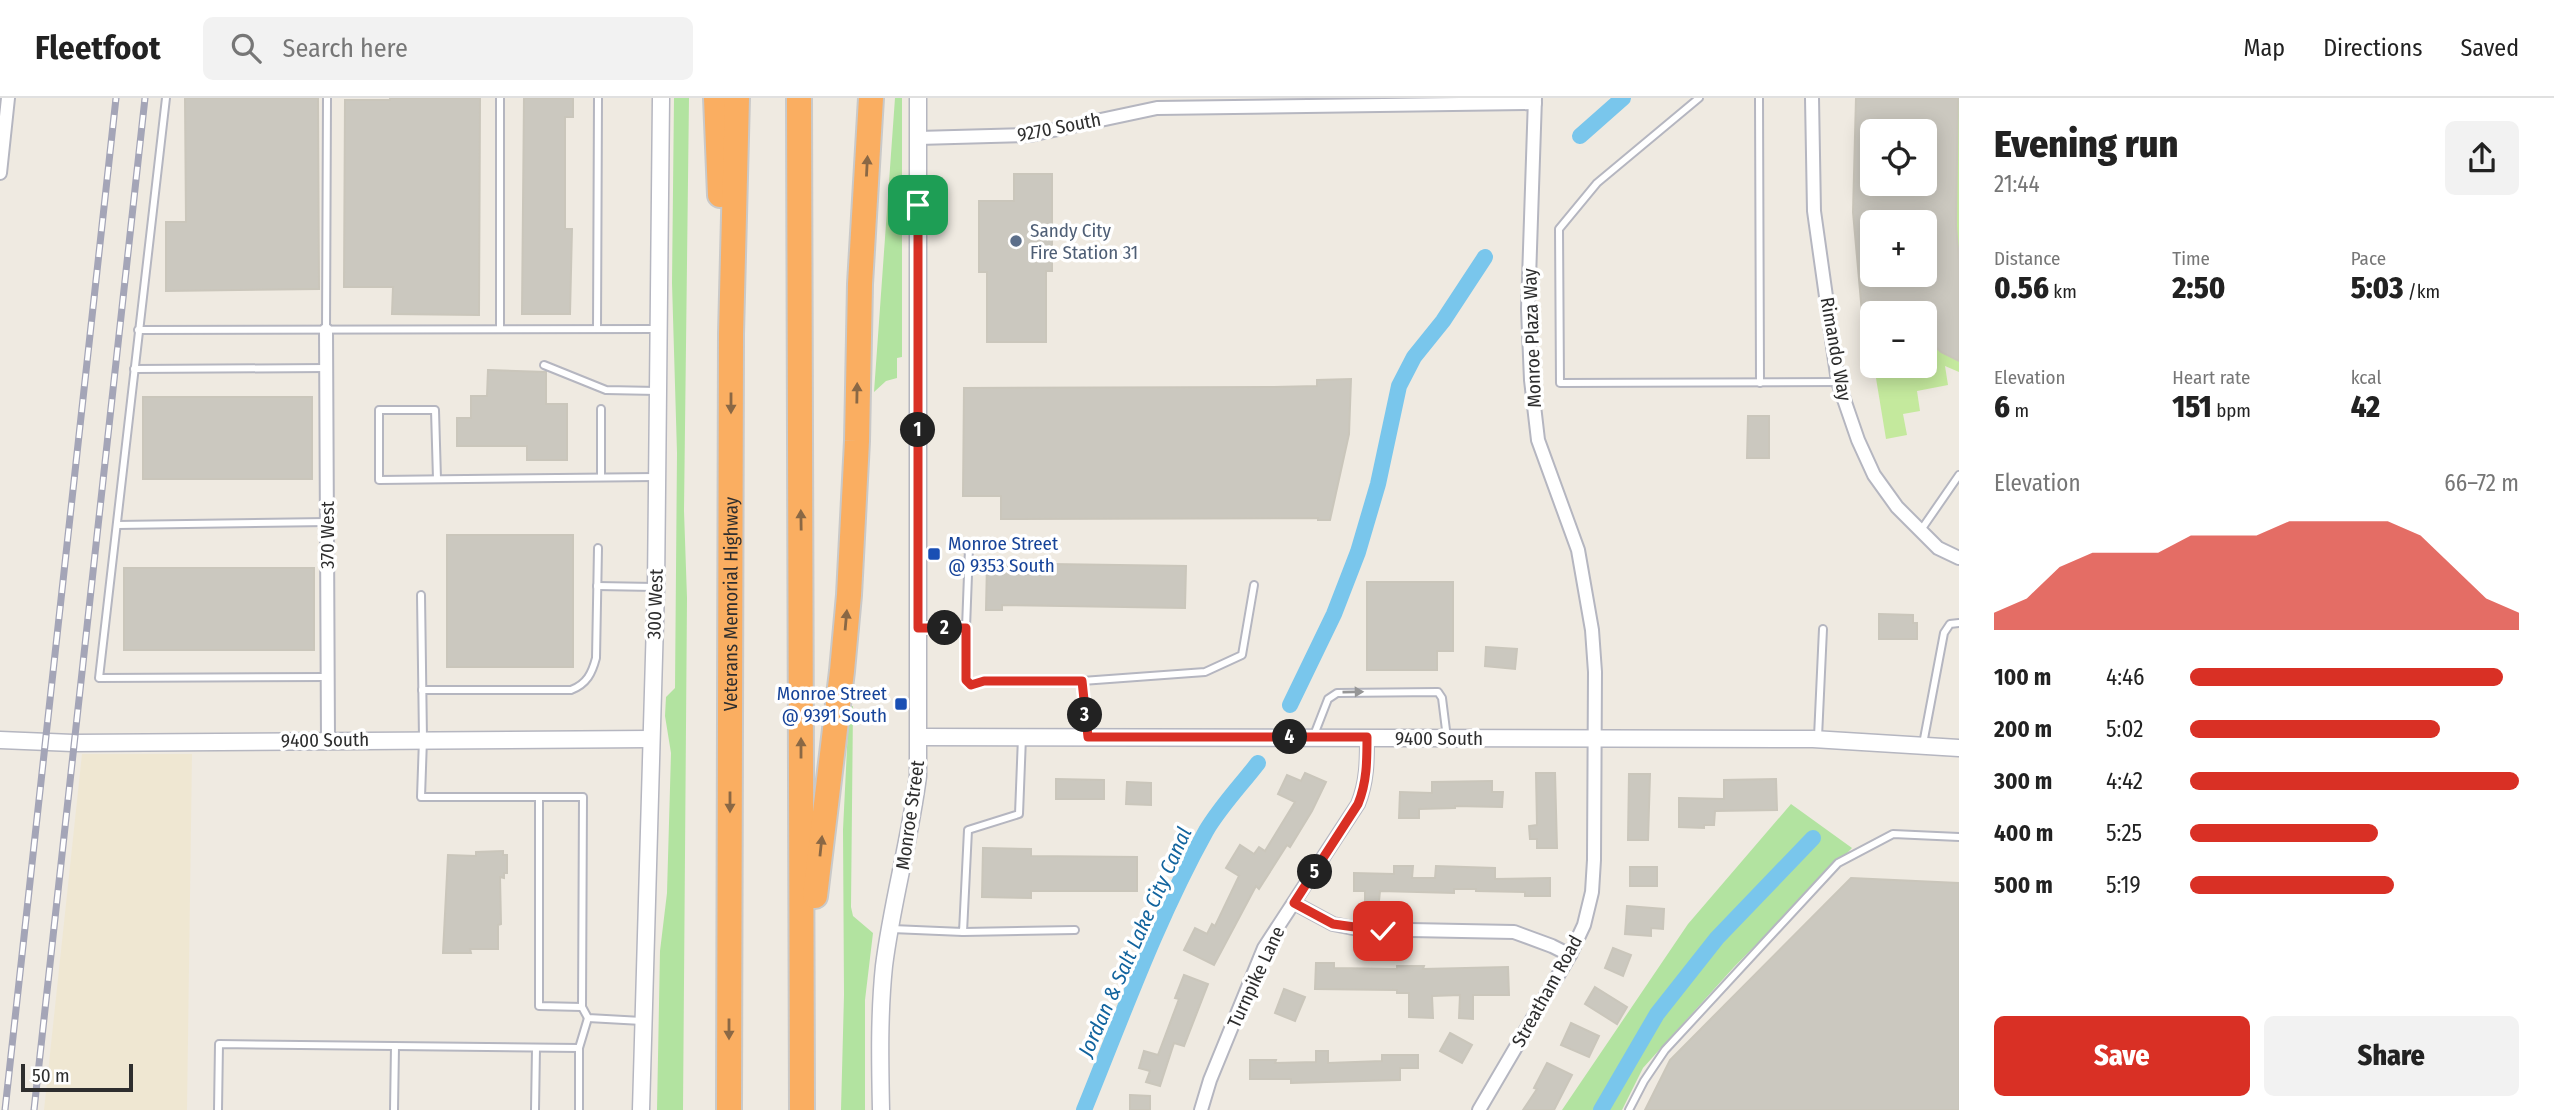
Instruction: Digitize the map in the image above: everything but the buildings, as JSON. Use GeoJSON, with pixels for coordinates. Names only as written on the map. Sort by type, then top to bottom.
{"type":"FeatureCollection","features":[{"type":"Feature","properties":{"kind":"highway"},"geometry":{"type":"LineString","coordinates":[[716,98],[718,166],[731,334]]}},
{"type":"Feature","properties":{"kind":"highway","name":"Veterans Memorial Highway"},"geometry":{"type":"LineString","coordinates":[[729,1110],[731,334],[737,98]]}},
{"type":"Feature","properties":{"kind":"highway"},"geometry":{"type":"LineString","coordinates":[[799,98],[802,1110]]}},
{"type":"Feature","properties":{"kind":"highway"},"geometry":{"type":"LineString","coordinates":[[798,272],[817,98]]}},
{"type":"Feature","properties":{"kind":"highway"},"geometry":{"type":"LineString","coordinates":[[802,1085],[814,910],[849,595],[857,441],[860,284],[871,98]]}},
{"type":"Feature","properties":{"kind":"street"},"geometry":{"type":"LineString","coordinates":[[0,173],[8,98]]}},
{"type":"Feature","properties":{"kind":"street","name":"300 West"},"geometry":{"type":"LineString","coordinates":[[641,1110],[656,587],[661,98]]}},
{"type":"Feature","properties":{"kind":"street","name":"Monroe Street"},"geometry":{"type":"LineString","coordinates":[[881,1110],[881,1000],[890,929],[912,827],[918,776],[918,98]]}},
{"type":"Feature","properties":{"kind":"street","name":"Rimando Way"},"geometry":{"type":"LineString","coordinates":[[1812,98],[1814,211],[1838,383],[1858,440],[1874,475],[1898,507],[1938,548],[1959,558]]}},
{"type":"Feature","properties":{"kind":"street","name":"9270 South"},"geometry":{"type":"LineString","coordinates":[[918,138],[1030,135],[1157,108],[1535,100]]}},
{"type":"Feature","properties":{"kind":"street","name":"Monroe Plaza Way"},"geometry":{"type":"LineString","coordinates":[[1535,100],[1528,330],[1534,418],[1538,440],[1578,550],[1586,587],[1595,672],[1595,738]]}},
{"type":"Feature","properties":{"kind":"street","name":"370 West"},"geometry":{"type":"LineString","coordinates":[[327,330],[328,740]]}},
{"type":"Feature","properties":{"kind":"street","name":"9400 South"},"geometry":{"type":"LineString","coordinates":[[919,737],[1818,739],[1959,748]]}},
{"type":"Feature","properties":{"kind":"street","name":"Turnpike Lane"},"geometry":{"type":"LineString","coordinates":[[1201,1110],[1210,1080],[1265,948],[1358,804],[1366,778],[1367,737]]}},
{"type":"Feature","properties":{"kind":"street","name":"Streatham Road"},"geometry":{"type":"LineString","coordinates":[[1479,1110],[1570,955],[1584,925],[1592,892],[1594,860],[1595,738]]}},
{"type":"Feature","properties":{"kind":"street","name":"9400 South"},"geometry":{"type":"LineString","coordinates":[[0,740],[73,743],[650,739]]}},
{"type":"Feature","properties":{"kind":"street"},"geometry":{"type":"LineString","coordinates":[[1294,903],[1333,924],[1358,929],[1514,932],[1570,955]]}},
{"type":"Feature","properties":{"kind":"lane"},"geometry":{"type":"LineString","coordinates":[[166,98],[99,678],[327,677]]}},
{"type":"Feature","properties":{"kind":"lane"},"geometry":{"type":"LineString","coordinates":[[327,98],[327,330]]}},
{"type":"Feature","properties":{"kind":"lane"},"geometry":{"type":"LineString","coordinates":[[500,98],[500,329]]}},
{"type":"Feature","properties":{"kind":"lane"},"geometry":{"type":"LineString","coordinates":[[597,329],[598,98]]}},
{"type":"Feature","properties":{"kind":"lane"},"geometry":{"type":"LineString","coordinates":[[1699,98],[1597,183],[1559,229],[1560,383],[1838,383]]}},
{"type":"Feature","properties":{"kind":"lane"},"geometry":{"type":"LineString","coordinates":[[1759,98],[1760,383]]}},
{"type":"Feature","properties":{"kind":"lane"},"geometry":{"type":"LineString","coordinates":[[138,330],[659,330]]}},
{"type":"Feature","properties":{"kind":"lane"},"geometry":{"type":"LineString","coordinates":[[544,365],[606,390],[659,391]]}},
{"type":"Feature","properties":{"kind":"lane"},"geometry":{"type":"LineString","coordinates":[[134,369],[327,369]]}},
{"type":"Feature","properties":{"kind":"lane"},"geometry":{"type":"LineString","coordinates":[[437,479],[435,410],[379,410],[379,480],[657,477]]}},
{"type":"Feature","properties":{"kind":"lane"},"geometry":{"type":"LineString","coordinates":[[601,410],[601,477]]}},
{"type":"Feature","properties":{"kind":"lane"},"geometry":{"type":"LineString","coordinates":[[1920,530],[1959,475]]}},
{"type":"Feature","properties":{"kind":"lane"},"geometry":{"type":"LineString","coordinates":[[117,525],[327,522]]}},
{"type":"Feature","properties":{"kind":"lane"},"geometry":{"type":"LineString","coordinates":[[422,690],[571,690],[581,687],[593,669],[596,658],[598,548]]}},
{"type":"Feature","properties":{"kind":"lane"},"geometry":{"type":"LineString","coordinates":[[969,548],[966,680],[971,685],[984,681],[1082,681],[1205,671],[1242,655],[1254,585]]}},
{"type":"Feature","properties":{"kind":"lane"},"geometry":{"type":"LineString","coordinates":[[597,586],[656,587]]}},
{"type":"Feature","properties":{"kind":"lane"},"geometry":{"type":"LineString","coordinates":[[421,595],[421,797],[583,797],[582,1007],[588,1018],[579,1048],[579,1110]]}},
{"type":"Feature","properties":{"kind":"lane"},"geometry":{"type":"LineString","coordinates":[[1923,746],[1944,633],[1950,624],[1959,623]]}},
{"type":"Feature","properties":{"kind":"lane"},"geometry":{"type":"LineString","coordinates":[[918,628],[966,628]]}},
{"type":"Feature","properties":{"kind":"lane"},"geometry":{"type":"LineString","coordinates":[[1818,739],[1823,629]]}},
{"type":"Feature","properties":{"kind":"lane"},"geometry":{"type":"LineString","coordinates":[[1082,681],[1088,737]]}},
{"type":"Feature","properties":{"kind":"lane"},"geometry":{"type":"LineString","coordinates":[[1313,737],[1328,699],[1337,693],[1438,692],[1442,698],[1447,737]]}},
{"type":"Feature","properties":{"kind":"lane"},"geometry":{"type":"LineString","coordinates":[[964,932],[968,830],[1019,814],[1022,737]]}},
{"type":"Feature","properties":{"kind":"lane"},"geometry":{"type":"LineString","coordinates":[[538,797],[539,1006],[582,1007]]}},
{"type":"Feature","properties":{"kind":"lane"},"geometry":{"type":"LineString","coordinates":[[1629,1110],[1665,1050],[1838,863],[1893,834],[1959,836]]}},
{"type":"Feature","properties":{"kind":"lane"},"geometry":{"type":"LineString","coordinates":[[890,929],[964,932],[1075,930]]}},
{"type":"Feature","properties":{"kind":"lane"},"geometry":{"type":"LineString","coordinates":[[588,1018],[642,1021]]}},
{"type":"Feature","properties":{"kind":"lane"},"geometry":{"type":"LineString","coordinates":[[218,1110],[219,1044],[579,1048]]}},
{"type":"Feature","properties":{"kind":"lane"},"geometry":{"type":"LineString","coordinates":[[394,1110],[395,1046]]}},
{"type":"Feature","properties":{"kind":"lane"},"geometry":{"type":"LineString","coordinates":[[536,1048],[536,1110]]}},
{"type":"Feature","properties":{"kind":"shaded area"},"geometry":{"type":"Polygon","coordinates":[[[82,754],[192,754],[187,1110],[44,1110],[82,754]]]}},
{"type":"Feature","properties":{"kind":"green space"},"geometry":{"type":"Polygon","coordinates":[[[674,98],[689,98],[684,511],[687,598],[683,1110],[657,1110],[660,951],[667,893],[671,753],[665,716],[666,697],[675,688],[677,453],[672,283],[674,98]]]}},
{"type":"Feature","properties":{"kind":"green space"},"geometry":{"type":"Polygon","coordinates":[[[895,98],[902,98],[902,357],[897,358],[897,378],[886,381],[874,392],[895,98]]]}},
{"type":"Feature","properties":{"kind":"green space"},"geometry":{"type":"Polygon","coordinates":[[[1856,98],[1959,98],[1959,372],[1945,366],[1948,385],[1917,391],[1920,411],[1903,414],[1907,435],[1886,439],[1876,378],[1937,378],[1937,301],[1861,301],[1853,212],[1856,98]]]}},
{"type":"Feature","properties":{"kind":"green space"},"geometry":{"type":"Polygon","coordinates":[[[853,706],[851,907],[853,916],[873,933],[865,1000],[865,1110],[841,1110],[844,995],[843,830],[849,707],[853,706]]]}},
{"type":"Feature","properties":{"kind":"green space"},"geometry":{"type":"Polygon","coordinates":[[[1791,804],[1852,848],[1734,967],[1643,1068],[1622,1110],[1562,1110],[1688,924],[1791,804]]]}},
{"type":"Feature","properties":{"kind":"waterway","name":"Jordan & Salt Lake City Canal"},"geometry":{"type":"LineString","coordinates":[[1580,136],[1623,98]]}},
{"type":"Feature","properties":{"kind":"waterway","name":"Jordan & Salt Lake City Canal"},"geometry":{"type":"LineString","coordinates":[[1290,705],[1334,614],[1358,552],[1378,484],[1399,386],[1414,357],[1443,321],[1485,257]]}},
{"type":"Feature","properties":{"kind":"waterway","name":"Jordan & Salt Lake City Canal"},"geometry":{"type":"LineString","coordinates":[[1084,1110],[1141,969],[1188,864],[1212,822],[1258,763]]}},
{"type":"Feature","properties":{"kind":"waterway"},"geometry":{"type":"LineString","coordinates":[[1601,1110],[1657,1014],[1717,938],[1813,838]]}},
{"type":"Feature","properties":{"kind":"railway"},"geometry":{"type":"LineString","coordinates":[[5,1110],[116,98]]}},
{"type":"Feature","properties":{"kind":"railway"},"geometry":{"type":"LineString","coordinates":[[34,1110],[145,98]]}},
{"type":"Feature","properties":{"kind":"place","name":"Sandy City Fire Station 31"},"geometry":{"type":"Point","coordinates":[1016,241]}},
{"type":"Feature","properties":{"kind":"place","name":"Monroe Street @ 9353 South"},"geometry":{"type":"Point","coordinates":[934,554]}},
{"type":"Feature","properties":{"kind":"place","name":"Monroe Street @ 9391 South"},"geometry":{"type":"Point","coordinates":[901,704]}},
{"type":"Feature","properties":{"kind":"route"},"geometry":{"type":"LineString","coordinates":[[918,205],[918,628],[966,628],[966,680],[971,685],[984,681],[1082,681],[1088,737],[1367,737],[1367,768],[1358,804],[1294,903],[1333,924],[1383,931]]}}]}
